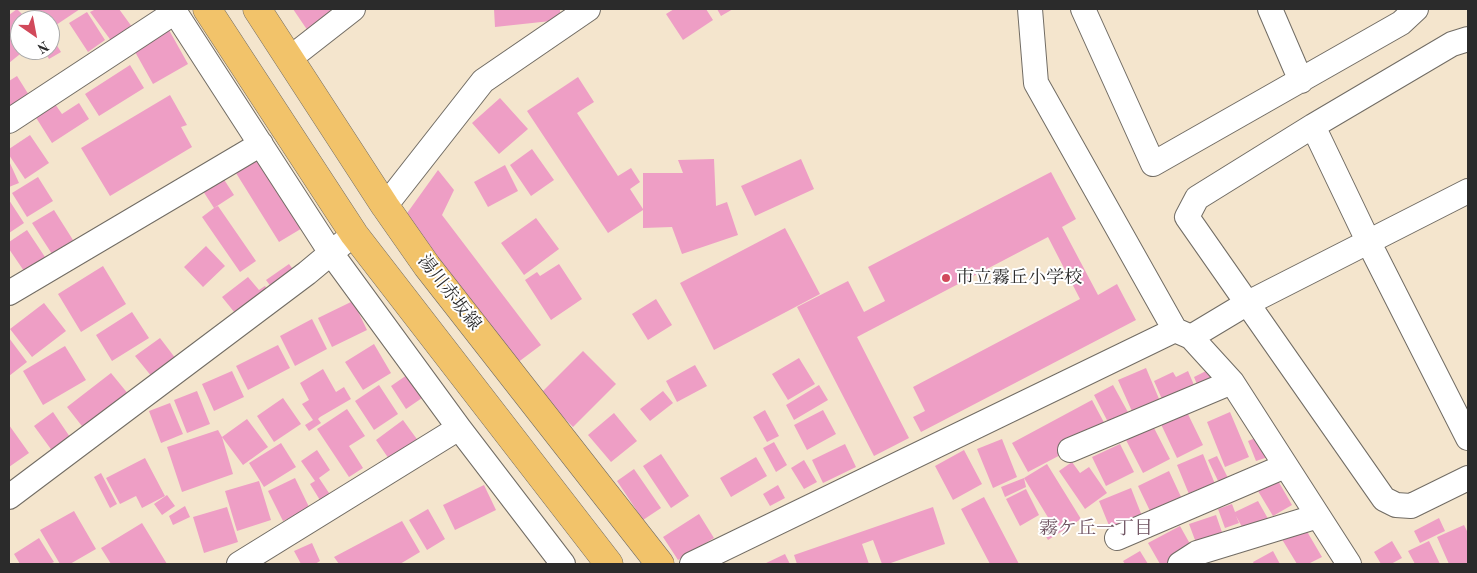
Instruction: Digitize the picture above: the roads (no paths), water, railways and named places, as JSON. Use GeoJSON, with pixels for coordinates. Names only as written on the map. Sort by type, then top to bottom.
{"type":"FeatureCollection","features":[{"type":"Feature","properties":{"kind":"main road"},"geometry":{"type":"LineString","coordinates":[[207,9],[354,234],[609,564]]}},
{"type":"Feature","properties":{"kind":"main road","name":"湯川赤坂線"},"geometry":{"type":"LineString","coordinates":[[257,9],[385,206],[427,266],[660,564]]}},
{"type":"Feature","properties":{"kind":"street"},"geometry":{"type":"LineString","coordinates":[[290,59],[353,9]]}},
{"type":"Feature","properties":{"kind":"street"},"geometry":{"type":"LineString","coordinates":[[385,206],[483,81],[588,9]]}},
{"type":"Feature","properties":{"kind":"street"},"geometry":{"type":"LineString","coordinates":[[1030,9],[1036,83],[1183,334],[1232,382],[1349,564]]}},
{"type":"Feature","properties":{"kind":"street"},"geometry":{"type":"LineString","coordinates":[[1083,9],[1153,164],[1401,23],[1416,9]]}},
{"type":"Feature","properties":{"kind":"street"},"geometry":{"type":"LineString","coordinates":[[1270,9],[1300,81]]}},
{"type":"Feature","properties":{"kind":"street"},"geometry":{"type":"LineString","coordinates":[[9,121],[174,10],[331,253],[458,428],[563,564]]}},
{"type":"Feature","properties":{"kind":"street"},"geometry":{"type":"LineString","coordinates":[[1468,39],[1452,44],[1196,198],[1188,217],[1246,304],[1384,499],[1396,505],[1411,506],[1468,478]]}},
{"type":"Feature","properties":{"kind":"street"},"geometry":{"type":"LineString","coordinates":[[1313,126],[1369,243],[1468,438]]}},
{"type":"Feature","properties":{"kind":"street"},"geometry":{"type":"LineString","coordinates":[[9,293],[261,144]]}},
{"type":"Feature","properties":{"kind":"street"},"geometry":{"type":"LineString","coordinates":[[692,564],[1246,304],[1468,191]]}},
{"type":"Feature","properties":{"kind":"street"},"geometry":{"type":"LineString","coordinates":[[9,497],[354,234]]}},
{"type":"Feature","properties":{"kind":"street"},"geometry":{"type":"LineString","coordinates":[[1070,450],[1232,382]]}},
{"type":"Feature","properties":{"kind":"street"},"geometry":{"type":"LineString","coordinates":[[239,564],[458,428]]}},
{"type":"Feature","properties":{"kind":"street"},"geometry":{"type":"LineString","coordinates":[[1118,538],[1286,466]]}},
{"type":"Feature","properties":{"kind":"street"},"geometry":{"type":"LineString","coordinates":[[1180,564],[1197,553],[1318,516]]}},
{"type":"Feature","properties":{"kind":"place","name":"市立霧丘小学校"},"geometry":{"type":"Point","coordinates":[946,278]}},
{"type":"Feature","properties":{"kind":"district","name":"霧ケ丘一丁目"},"geometry":{"type":"Point","coordinates":[1096,529]}}]}
